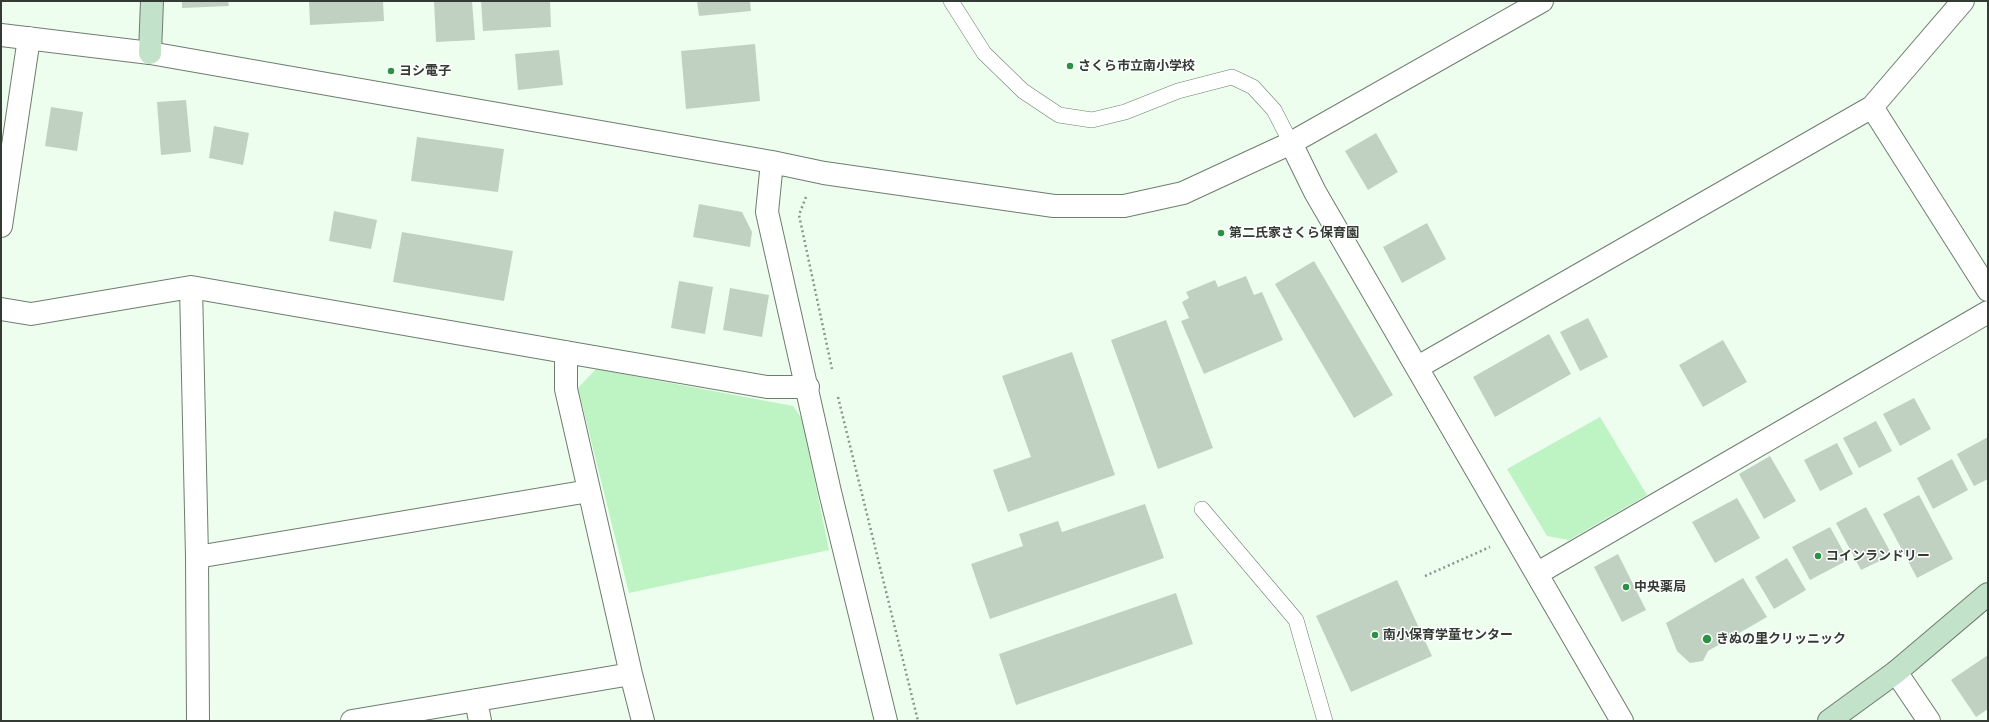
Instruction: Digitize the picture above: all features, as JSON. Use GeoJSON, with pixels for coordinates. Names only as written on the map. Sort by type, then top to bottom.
{"type":"FeatureCollection","features":[{"type":"Feature","properties":{"kind":"street"},"geometry":{"type":"LineString","coordinates":[[150,53],[152,1]]}},
{"type":"Feature","properties":{"kind":"street"},"geometry":{"type":"LineString","coordinates":[[1,35],[150,53],[772,162],[824,173],[1054,206],[1124,206],[1183,193],[1291,143],[1542,1]]}},
{"type":"Feature","properties":{"kind":"street"},"geometry":{"type":"LineString","coordinates":[[1418,367],[1872,107],[1963,1]]}},
{"type":"Feature","properties":{"kind":"street"},"geometry":{"type":"LineString","coordinates":[[1,226],[29,38]]}},
{"type":"Feature","properties":{"kind":"street"},"geometry":{"type":"LineString","coordinates":[[1872,107],[1988,290]]}},
{"type":"Feature","properties":{"kind":"street"},"geometry":{"type":"LineString","coordinates":[[1291,143],[1315,192],[1538,573],[1622,721]]}},
{"type":"Feature","properties":{"kind":"street"},"geometry":{"type":"LineString","coordinates":[[772,162],[767,212],[808,387],[830,492],[886,721]]}},
{"type":"Feature","properties":{"kind":"street"},"geometry":{"type":"LineString","coordinates":[[1,309],[31,314],[191,287],[767,386],[808,387]]}},
{"type":"Feature","properties":{"kind":"street"},"geometry":{"type":"LineString","coordinates":[[191,287],[197,557],[198,721]]}},
{"type":"Feature","properties":{"kind":"street"},"geometry":{"type":"LineString","coordinates":[[1538,573],[1988,312]]}},
{"type":"Feature","properties":{"kind":"street"},"geometry":{"type":"LineString","coordinates":[[566,352],[566,389],[631,674],[644,721]]}},
{"type":"Feature","properties":{"kind":"street"},"geometry":{"type":"LineString","coordinates":[[197,557],[590,491]]}},
{"type":"Feature","properties":{"kind":"street"},"geometry":{"type":"LineString","coordinates":[[1829,721],[1896,672],[1988,594]]}},
{"type":"Feature","properties":{"kind":"street"},"geometry":{"type":"LineString","coordinates":[[1896,672],[1929,721]]}},
{"type":"Feature","properties":{"kind":"street"},"geometry":{"type":"LineString","coordinates":[[352,721],[478,711],[631,674]]}},
{"type":"Feature","properties":{"kind":"lane"},"geometry":{"type":"LineString","coordinates":[[951,1],[984,53],[1023,91],[1059,115],[1092,120],[1125,112],[1178,91],[1232,77],[1253,87],[1274,110],[1291,143]]}},
{"type":"Feature","properties":{"kind":"lane"},"geometry":{"type":"LineString","coordinates":[[1202,509],[1296,620],[1325,721]]}},
{"type":"Feature","properties":{"kind":"path"},"geometry":{"type":"LineString","coordinates":[[813,194],[806,197],[799,215],[832,371]]}},
{"type":"Feature","properties":{"kind":"path"},"geometry":{"type":"LineString","coordinates":[[838,394],[918,721]]}},
{"type":"Feature","properties":{"kind":"path"},"geometry":{"type":"LineString","coordinates":[[1425,576],[1495,545]]}},
{"type":"Feature","properties":{"kind":"green space"},"geometry":{"type":"Polygon","coordinates":[[[596,369],[793,406],[802,419],[829,550],[629,593],[578,388],[596,369]]]}},
{"type":"Feature","properties":{"kind":"green space"},"geometry":{"type":"Polygon","coordinates":[[[1600,417],[1647,495],[1569,540],[1547,536],[1507,469],[1600,417]]]}},
{"type":"Feature","properties":{"kind":"building"},"geometry":{"type":"Polygon","coordinates":[[[182,1],[228,1],[229,6],[182,8],[182,1]]]}},
{"type":"Feature","properties":{"kind":"building"},"geometry":{"type":"Polygon","coordinates":[[[309,1],[383,1],[384,21],[310,25],[309,1]]]}},
{"type":"Feature","properties":{"kind":"building"},"geometry":{"type":"Polygon","coordinates":[[[434,1],[472,1],[475,40],[436,42],[434,1]]]}},
{"type":"Feature","properties":{"kind":"building"},"geometry":{"type":"Polygon","coordinates":[[[481,1],[550,1],[551,27],[483,31],[481,1]]]}},
{"type":"Feature","properties":{"kind":"building"},"geometry":{"type":"Polygon","coordinates":[[[697,1],[750,1],[751,11],[699,16],[697,1]]]}},
{"type":"Feature","properties":{"kind":"building"},"geometry":{"type":"Polygon","coordinates":[[[755,44],[760,101],[686,109],[681,51],[755,44]]]}},
{"type":"Feature","properties":{"kind":"building"},"geometry":{"type":"Polygon","coordinates":[[[559,50],[563,85],[518,90],[515,54],[559,50]]]}},
{"type":"Feature","properties":{"kind":"building"},"geometry":{"type":"Polygon","coordinates":[[[186,100],[191,152],[161,155],[157,102],[186,100]]]}},
{"type":"Feature","properties":{"kind":"building"},"geometry":{"type":"Polygon","coordinates":[[[51,107],[83,112],[77,151],[45,146],[51,107]]]}},
{"type":"Feature","properties":{"kind":"building"},"geometry":{"type":"Polygon","coordinates":[[[214,126],[249,133],[243,165],[209,158],[214,126]]]}},
{"type":"Feature","properties":{"kind":"building"},"geometry":{"type":"Polygon","coordinates":[[[1376,133],[1398,172],[1368,190],[1345,151],[1376,133]]]}},
{"type":"Feature","properties":{"kind":"building"},"geometry":{"type":"Polygon","coordinates":[[[417,137],[504,149],[498,192],[411,181],[417,137]]]}},
{"type":"Feature","properties":{"kind":"building"},"geometry":{"type":"Polygon","coordinates":[[[699,204],[742,212],[752,232],[750,247],[693,237],[699,204]]]}},
{"type":"Feature","properties":{"kind":"building"},"geometry":{"type":"Polygon","coordinates":[[[334,211],[377,220],[371,249],[329,241],[334,211]]]}},
{"type":"Feature","properties":{"kind":"building"},"geometry":{"type":"Polygon","coordinates":[[[1427,223],[1446,259],[1402,283],[1383,247],[1427,223]]]}},
{"type":"Feature","properties":{"kind":"building"},"geometry":{"type":"Polygon","coordinates":[[[402,232],[513,251],[504,301],[393,282],[402,232]]]}},
{"type":"Feature","properties":{"kind":"building"},"geometry":{"type":"Polygon","coordinates":[[[1314,261],[1393,395],[1354,418],[1275,284],[1314,261]]]}},
{"type":"Feature","properties":{"kind":"building"},"geometry":{"type":"Polygon","coordinates":[[[1246,276],[1254,295],[1262,292],[1283,340],[1204,374],[1181,321],[1189,318],[1182,302],[1189,298],[1186,292],[1215,280],[1218,287],[1246,276]]]}},
{"type":"Feature","properties":{"kind":"building"},"geometry":{"type":"Polygon","coordinates":[[[679,281],[713,287],[705,334],[671,328],[679,281]]]}},
{"type":"Feature","properties":{"kind":"building"},"geometry":{"type":"Polygon","coordinates":[[[730,288],[769,295],[762,337],[723,330],[730,288]]]}},
{"type":"Feature","properties":{"kind":"building"},"geometry":{"type":"Polygon","coordinates":[[[1588,318],[1608,357],[1580,371],[1560,332],[1588,318]]]}},
{"type":"Feature","properties":{"kind":"building"},"geometry":{"type":"Polygon","coordinates":[[[1166,320],[1213,448],[1158,469],[1111,340],[1166,320]]]}},
{"type":"Feature","properties":{"kind":"building"},"geometry":{"type":"Polygon","coordinates":[[[1549,334],[1571,374],[1495,417],[1473,377],[1549,334]]]}},
{"type":"Feature","properties":{"kind":"building"},"geometry":{"type":"Polygon","coordinates":[[[1723,340],[1747,382],[1703,407],[1679,365],[1723,340]]]}},
{"type":"Feature","properties":{"kind":"building"},"geometry":{"type":"Polygon","coordinates":[[[1072,352],[1115,475],[1008,512],[993,470],[1031,457],[1002,376],[1072,352]]]}},
{"type":"Feature","properties":{"kind":"building"},"geometry":{"type":"Polygon","coordinates":[[[1914,398],[1931,429],[1900,446],[1883,414],[1914,398]]]}},
{"type":"Feature","properties":{"kind":"building"},"geometry":{"type":"Polygon","coordinates":[[[1876,421],[1892,451],[1859,468],[1843,438],[1876,421]]]}},
{"type":"Feature","properties":{"kind":"building"},"geometry":{"type":"Polygon","coordinates":[[[1988,437],[1988,479],[1974,486],[1957,454],[1988,437]]]}},
{"type":"Feature","properties":{"kind":"building"},"geometry":{"type":"Polygon","coordinates":[[[1837,443],[1853,474],[1820,491],[1804,460],[1837,443]]]}},
{"type":"Feature","properties":{"kind":"building"},"geometry":{"type":"Polygon","coordinates":[[[1770,456],[1796,501],[1764,519],[1739,474],[1770,456]]]}},
{"type":"Feature","properties":{"kind":"building"},"geometry":{"type":"Polygon","coordinates":[[[1952,459],[1968,490],[1933,509],[1917,478],[1952,459]]]}},
{"type":"Feature","properties":{"kind":"building"},"geometry":{"type":"Polygon","coordinates":[[[1919,495],[1953,559],[1917,578],[1883,514],[1919,495]]]}},
{"type":"Feature","properties":{"kind":"building"},"geometry":{"type":"Polygon","coordinates":[[[1737,498],[1760,538],[1715,563],[1692,522],[1737,498]]]}},
{"type":"Feature","properties":{"kind":"building"},"geometry":{"type":"Polygon","coordinates":[[[1145,504],[1164,558],[990,619],[971,564],[1023,546],[1019,534],[1058,521],[1062,532],[1145,504]]]}},
{"type":"Feature","properties":{"kind":"building"},"geometry":{"type":"Polygon","coordinates":[[[1866,507],[1892,555],[1861,570],[1836,523],[1866,507]]]}},
{"type":"Feature","properties":{"kind":"building"},"geometry":{"type":"Polygon","coordinates":[[[1830,527],[1848,560],[1810,580],[1792,547],[1830,527]]]}},
{"type":"Feature","properties":{"kind":"building"},"geometry":{"type":"Polygon","coordinates":[[[1618,554],[1646,610],[1622,622],[1594,567],[1618,554]]]}},
{"type":"Feature","properties":{"kind":"building"},"geometry":{"type":"Polygon","coordinates":[[[1787,558],[1806,590],[1774,609],[1755,577],[1787,558]]]}},
{"type":"Feature","properties":{"kind":"building"},"geometry":{"type":"Polygon","coordinates":[[[1743,578],[1767,617],[1708,651],[1703,661],[1690,663],[1677,651],[1666,623],[1743,578]]]}},
{"type":"Feature","properties":{"kind":"building"},"geometry":{"type":"Polygon","coordinates":[[[1397,580],[1432,656],[1351,692],[1316,616],[1397,580]]]}},
{"type":"Feature","properties":{"kind":"building"},"geometry":{"type":"Polygon","coordinates":[[[1176,593],[1193,644],[1016,705],[999,654],[1176,593]]]}},
{"type":"Feature","properties":{"kind":"building"},"geometry":{"type":"Polygon","coordinates":[[[1988,655],[1988,709],[1976,717],[1951,680],[1988,655]]]}},
{"type":"Feature","properties":{"kind":"place","name":"さくら市立南小学校"},"geometry":{"type":"Point","coordinates":[1070,66]}},
{"type":"Feature","properties":{"kind":"place","name":"ヨシ電子"},"geometry":{"type":"Point","coordinates":[391,71]}},
{"type":"Feature","properties":{"kind":"place","name":"第二氏家さくら保育園"},"geometry":{"type":"Point","coordinates":[1221,233]}},
{"type":"Feature","properties":{"kind":"place","name":"コインランドリー"},"geometry":{"type":"Point","coordinates":[1818,556]}},
{"type":"Feature","properties":{"kind":"place","name":"中央薬局"},"geometry":{"type":"Point","coordinates":[1626,587]}},
{"type":"Feature","properties":{"kind":"place","name":"南小保育学童センター"},"geometry":{"type":"Point","coordinates":[1375,635]}},
{"type":"Feature","properties":{"kind":"place","name":"きぬの里クリッニック"},"geometry":{"type":"Point","coordinates":[1707,639]}}]}
